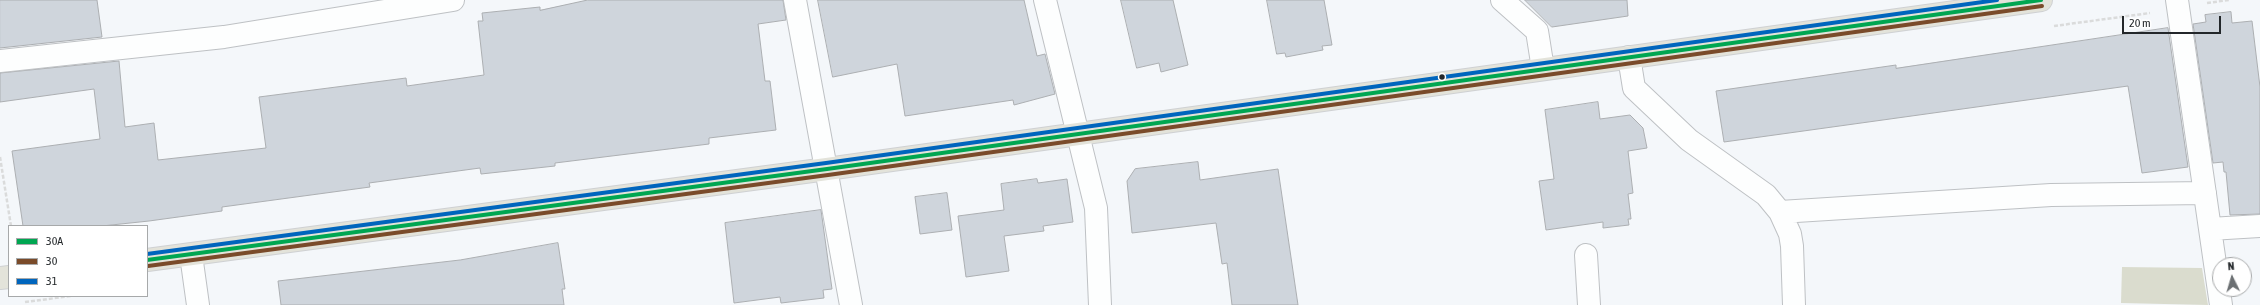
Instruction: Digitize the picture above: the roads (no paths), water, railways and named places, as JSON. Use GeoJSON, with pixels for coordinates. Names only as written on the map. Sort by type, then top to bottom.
{"type":"FeatureCollection","features":[{"type":"Feature","properties":{"kind":"main road"},"geometry":{"type":"LineString","coordinates":[[148,260],[827,169],[2041,0]]}},
{"type":"Feature","properties":{"kind":"street"},"geometry":{"type":"LineString","coordinates":[[0,61],[224,37],[431,2],[453,0]]}},
{"type":"Feature","properties":{"kind":"street"},"geometry":{"type":"LineString","coordinates":[[795,0],[851,305]]}},
{"type":"Feature","properties":{"kind":"street"},"geometry":{"type":"LineString","coordinates":[[1045,0],[1096,208],[1100,305]]}},
{"type":"Feature","properties":{"kind":"street"},"geometry":{"type":"LineString","coordinates":[[1502,0],[1536,31],[1543,69]]}},
{"type":"Feature","properties":{"kind":"street"},"geometry":{"type":"LineString","coordinates":[[2177,0],[2221,305]]}},
{"type":"Feature","properties":{"kind":"street"},"geometry":{"type":"LineString","coordinates":[[1629,57],[1634,88],[1689,140],[1766,195],[1780,212],[1790,234],[1792,246],[1794,305]]}},
{"type":"Feature","properties":{"kind":"street"},"geometry":{"type":"LineString","coordinates":[[1780,212],[2051,195],[2205,192]]}},
{"type":"Feature","properties":{"kind":"street"},"geometry":{"type":"LineString","coordinates":[[2210,229],[2260,226]]}},
{"type":"Feature","properties":{"kind":"street"},"geometry":{"type":"LineString","coordinates":[[191,255],[198,305]]}},
{"type":"Feature","properties":{"kind":"street"},"geometry":{"type":"LineString","coordinates":[[1586,255],[1589,305]]}}]}
